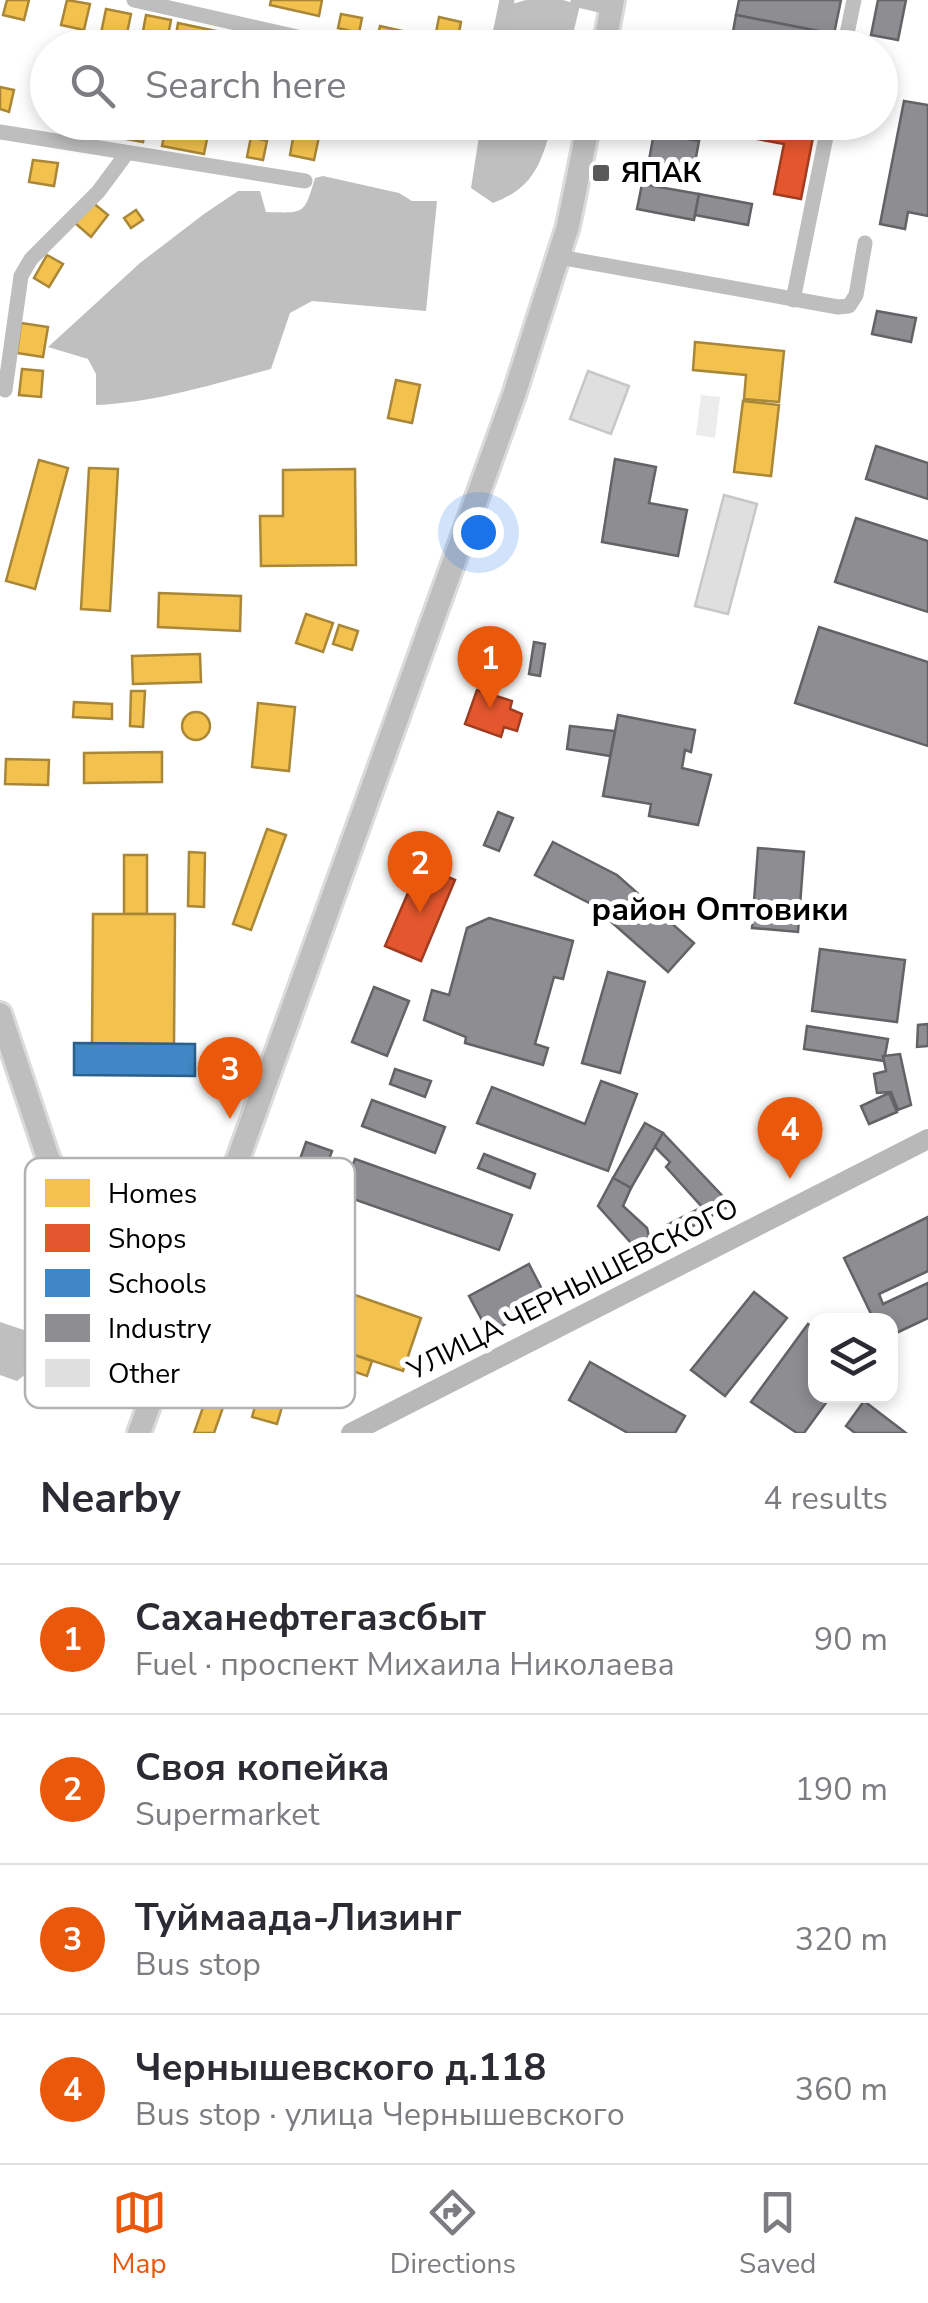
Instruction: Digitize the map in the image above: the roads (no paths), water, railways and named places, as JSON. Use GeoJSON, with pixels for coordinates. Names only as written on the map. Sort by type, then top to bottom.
{"type":"FeatureCollection","features":[{"type":"Feature","properties":{"kind":"main road"},"geometry":{"type":"LineString","coordinates":[[607,30],[612,4]]}},
{"type":"Feature","properties":{"kind":"main road"},"geometry":{"type":"LineString","coordinates":[[238,1158],[484,480],[559,258],[585,140]]}},
{"type":"Feature","properties":{"kind":"main road"},"geometry":{"type":"LineString","coordinates":[[0,1014],[48,1158]]}},
{"type":"Feature","properties":{"kind":"main road","name":"УЛИЦА ЧЕРНЫШЕВСКОГО"},"geometry":{"type":"LineString","coordinates":[[350,1433],[928,1139]]}},
{"type":"Feature","properties":{"kind":"main road"},"geometry":{"type":"LineString","coordinates":[[139,1433],[148,1408]]}},
{"type":"Feature","properties":{"kind":"street"},"geometry":{"type":"LineString","coordinates":[[134,0],[266,30]]}},
{"type":"Feature","properties":{"kind":"street"},"geometry":{"type":"LineString","coordinates":[[501,30],[508,0]]}},
{"type":"Feature","properties":{"kind":"street"},"geometry":{"type":"LineString","coordinates":[[578,0],[612,4]]}},
{"type":"Feature","properties":{"kind":"street"},"geometry":{"type":"LineString","coordinates":[[848,30],[854,0]]}},
{"type":"Feature","properties":{"kind":"street"},"geometry":{"type":"LineString","coordinates":[[0,132],[30,137]]}},
{"type":"Feature","properties":{"kind":"street"},"geometry":{"type":"LineString","coordinates":[[46,140],[305,181]]}},
{"type":"Feature","properties":{"kind":"street"},"geometry":{"type":"LineString","coordinates":[[792,300],[825,140]]}},
{"type":"Feature","properties":{"kind":"street"},"geometry":{"type":"LineString","coordinates":[[5,390],[21,276],[31,260],[98,192],[127,154]]}},
{"type":"Feature","properties":{"kind":"street"},"geometry":{"type":"LineString","coordinates":[[559,258],[792,300],[849,306],[856,295],[866,243]]}},
{"type":"Feature","properties":{"kind":"place","name":"ЯПАК"},"geometry":{"type":"Point","coordinates":[601,173]}},
{"type":"Feature","properties":{"kind":"place","name":"Саханефтегазсбыт"},"geometry":{"type":"Point","coordinates":[490,708]}},
{"type":"Feature","properties":{"kind":"place","name":"Своя копейка"},"geometry":{"type":"Point","coordinates":[420,913]}},
{"type":"Feature","properties":{"kind":"place","name":"Туймаада-Лизинг"},"geometry":{"type":"Point","coordinates":[230,1119]}},
{"type":"Feature","properties":{"kind":"place","name":"Чернышевского д.118"},"geometry":{"type":"Point","coordinates":[790,1179]}},
{"type":"Feature","properties":{"kind":"district","name":"район Оптовики"},"geometry":{"type":"Point","coordinates":[720,909]}}]}
